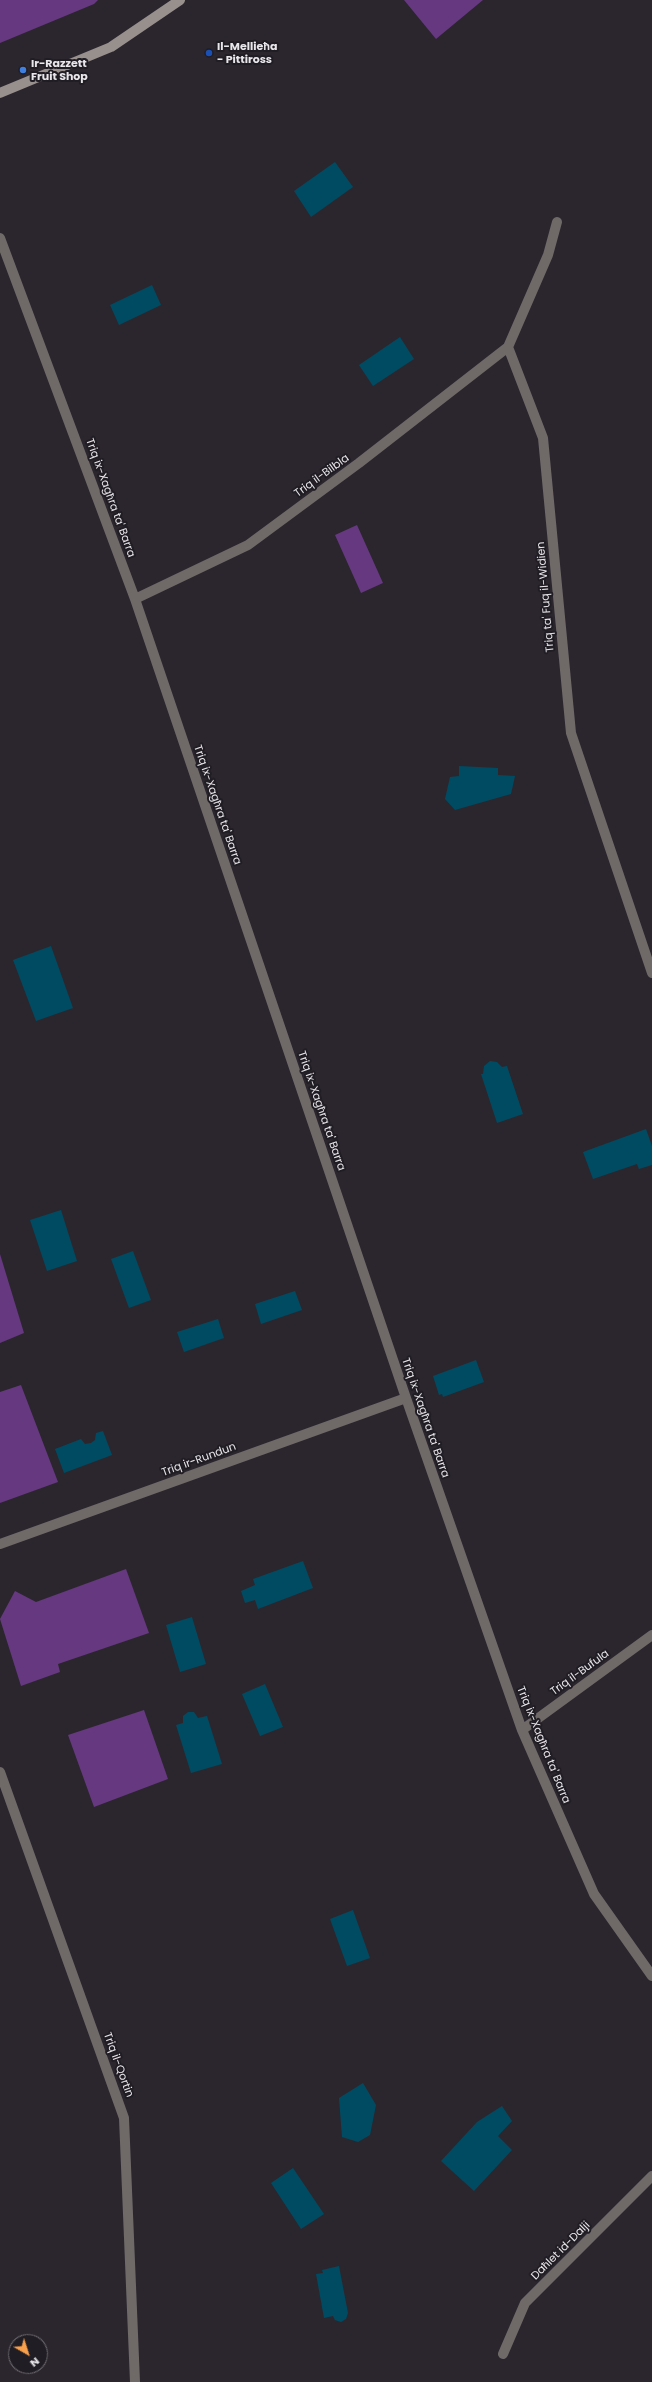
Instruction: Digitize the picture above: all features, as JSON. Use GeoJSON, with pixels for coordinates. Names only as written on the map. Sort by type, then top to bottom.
{"type":"FeatureCollection","features":[{"type":"Feature","properties":{"kind":"main road"},"geometry":{"type":"LineString","coordinates":[[0,93],[111,47],[180,0]]}},
{"type":"Feature","properties":{"kind":"street"},"geometry":{"type":"LineString","coordinates":[[508,347],[548,256],[557,222]]}},
{"type":"Feature","properties":{"kind":"street","name":"Triq ix-Xagħra ta' Barra"},"geometry":{"type":"LineString","coordinates":[[0,238],[135,599],[406,1398],[522,1730],[594,1894],[652,1976]]}},
{"type":"Feature","properties":{"kind":"street","name":"Triq il-Bilbla"},"geometry":{"type":"LineString","coordinates":[[135,599],[248,545],[359,463],[508,347]]}},
{"type":"Feature","properties":{"kind":"street","name":"Triq ta' Fuq il-Widien"},"geometry":{"type":"LineString","coordinates":[[508,347],[543,438],[571,733],[652,973]]}},
{"type":"Feature","properties":{"kind":"street","name":"Triq ir-Rundun"},"geometry":{"type":"LineString","coordinates":[[0,1544],[406,1398]]}},
{"type":"Feature","properties":{"kind":"street","name":"Triq il-Bufula"},"geometry":{"type":"LineString","coordinates":[[522,1730],[652,1635]]}},
{"type":"Feature","properties":{"kind":"street","name":"Triq il-Qortin"},"geometry":{"type":"LineString","coordinates":[[0,1772],[124,2118],[135,2382]]}},
{"type":"Feature","properties":{"kind":"street","name":"Daħlet id-Dalji"},"geometry":{"type":"LineString","coordinates":[[503,2354],[525,2303],[652,2176]]}},
{"type":"Feature","properties":{"kind":"water"},"geometry":{"type":"Polygon","coordinates":[[[335,162],[353,187],[311,217],[294,191],[335,162]]]}},
{"type":"Feature","properties":{"kind":"water"},"geometry":{"type":"Polygon","coordinates":[[[152,285],[161,305],[119,325],[110,305],[152,285]]]}},
{"type":"Feature","properties":{"kind":"water"},"geometry":{"type":"Polygon","coordinates":[[[400,337],[414,359],[373,386],[359,365],[400,337]]]}},
{"type":"Feature","properties":{"kind":"water"},"geometry":{"type":"Polygon","coordinates":[[[459,766],[498,768],[498,775],[515,776],[511,794],[455,810],[445,799],[450,777],[459,776],[459,766]]]}},
{"type":"Feature","properties":{"kind":"water"},"geometry":{"type":"Polygon","coordinates":[[[51,946],[73,1008],[36,1021],[13,960],[51,946]]]}},
{"type":"Feature","properties":{"kind":"water"},"geometry":{"type":"Polygon","coordinates":[[[490,1061],[497,1062],[502,1067],[507,1066],[523,1114],[497,1123],[481,1074],[483,1074],[484,1066],[490,1061]]]}},
{"type":"Feature","properties":{"kind":"water"},"geometry":{"type":"Polygon","coordinates":[[[646,1129],[652,1146],[652,1165],[639,1169],[637,1164],[593,1179],[583,1152],[646,1129]]]}},
{"type":"Feature","properties":{"kind":"water"},"geometry":{"type":"Polygon","coordinates":[[[61,1210],[77,1261],[47,1271],[30,1220],[61,1210]]]}},
{"type":"Feature","properties":{"kind":"water"},"geometry":{"type":"Polygon","coordinates":[[[133,1251],[151,1300],[129,1308],[111,1259],[133,1251]]]}},
{"type":"Feature","properties":{"kind":"water"},"geometry":{"type":"Polygon","coordinates":[[[295,1291],[302,1310],[261,1324],[255,1304],[295,1291]]]}},
{"type":"Feature","properties":{"kind":"water"},"geometry":{"type":"Polygon","coordinates":[[[218,1319],[224,1338],[184,1352],[177,1332],[218,1319]]]}},
{"type":"Feature","properties":{"kind":"water"},"geometry":{"type":"Polygon","coordinates":[[[476,1360],[484,1382],[443,1397],[442,1394],[439,1395],[433,1376],[476,1360]]]}},
{"type":"Feature","properties":{"kind":"water"},"geometry":{"type":"Polygon","coordinates":[[[103,1431],[112,1455],[64,1473],[55,1449],[81,1439],[85,1444],[91,1443],[95,1440],[96,1433],[103,1431]]]}},
{"type":"Feature","properties":{"kind":"water"},"geometry":{"type":"Polygon","coordinates":[[[303,1561],[313,1588],[258,1609],[255,1600],[245,1603],[241,1591],[255,1585],[253,1579],[303,1561]]]}},
{"type":"Feature","properties":{"kind":"water"},"geometry":{"type":"Polygon","coordinates":[[[192,1617],[206,1664],[180,1672],[166,1625],[192,1617]]]}},
{"type":"Feature","properties":{"kind":"water"},"geometry":{"type":"Polygon","coordinates":[[[265,1684],[283,1727],[260,1736],[242,1694],[265,1684]]]}},
{"type":"Feature","properties":{"kind":"water"},"geometry":{"type":"Polygon","coordinates":[[[188,1712],[194,1712],[198,1718],[207,1716],[222,1764],[191,1773],[176,1725],[183,1723],[183,1716],[188,1712]]]}},
{"type":"Feature","properties":{"kind":"water"},"geometry":{"type":"Polygon","coordinates":[[[353,1910],[370,1958],[347,1966],[330,1919],[353,1910]]]}},
{"type":"Feature","properties":{"kind":"water"},"geometry":{"type":"Polygon","coordinates":[[[363,2083],[376,2105],[370,2135],[358,2142],[342,2137],[339,2098],[363,2083]]]}},
{"type":"Feature","properties":{"kind":"water"},"geometry":{"type":"Polygon","coordinates":[[[502,2106],[512,2121],[498,2136],[512,2150],[474,2191],[441,2161],[477,2122],[502,2106]]]}},
{"type":"Feature","properties":{"kind":"water"},"geometry":{"type":"Polygon","coordinates":[[[293,2168],[324,2214],[301,2229],[271,2183],[293,2168]]]}},
{"type":"Feature","properties":{"kind":"water"},"geometry":{"type":"Polygon","coordinates":[[[339,2266],[348,2313],[346,2319],[341,2322],[335,2320],[333,2316],[324,2318],[316,2274],[323,2273],[322,2270],[339,2266]]]}},
{"type":"Feature","properties":{"kind":"building"},"geometry":{"type":"Polygon","coordinates":[[[0,0],[98,0],[94,4],[0,43],[0,0]]]}},
{"type":"Feature","properties":{"kind":"building"},"geometry":{"type":"Polygon","coordinates":[[[404,0],[483,0],[436,39],[404,0]]]}},
{"type":"Feature","properties":{"kind":"building"},"geometry":{"type":"Polygon","coordinates":[[[357,525],[383,583],[361,593],[335,535],[357,525]]]}},
{"type":"Feature","properties":{"kind":"building"},"geometry":{"type":"Polygon","coordinates":[[[0,1254],[24,1333],[0,1343],[0,1254]]]}},
{"type":"Feature","properties":{"kind":"building"},"geometry":{"type":"Polygon","coordinates":[[[21,1385],[58,1482],[0,1503],[0,1392],[21,1385]]]}},
{"type":"Feature","properties":{"kind":"building"},"geometry":{"type":"Polygon","coordinates":[[[126,1569],[149,1633],[58,1664],[60,1672],[21,1686],[0,1619],[15,1591],[36,1602],[126,1569]]]}},
{"type":"Feature","properties":{"kind":"building"},"geometry":{"type":"Polygon","coordinates":[[[144,1710],[168,1779],[94,1807],[68,1735],[144,1710]]]}},
{"type":"Feature","properties":{"kind":"place","name":"Il-Mellieħa - Pittiross"},"geometry":{"type":"Point","coordinates":[209,53]}},
{"type":"Feature","properties":{"kind":"place","name":"Ir-Razzett Fruit Shop"},"geometry":{"type":"Point","coordinates":[23,70]}}]}
